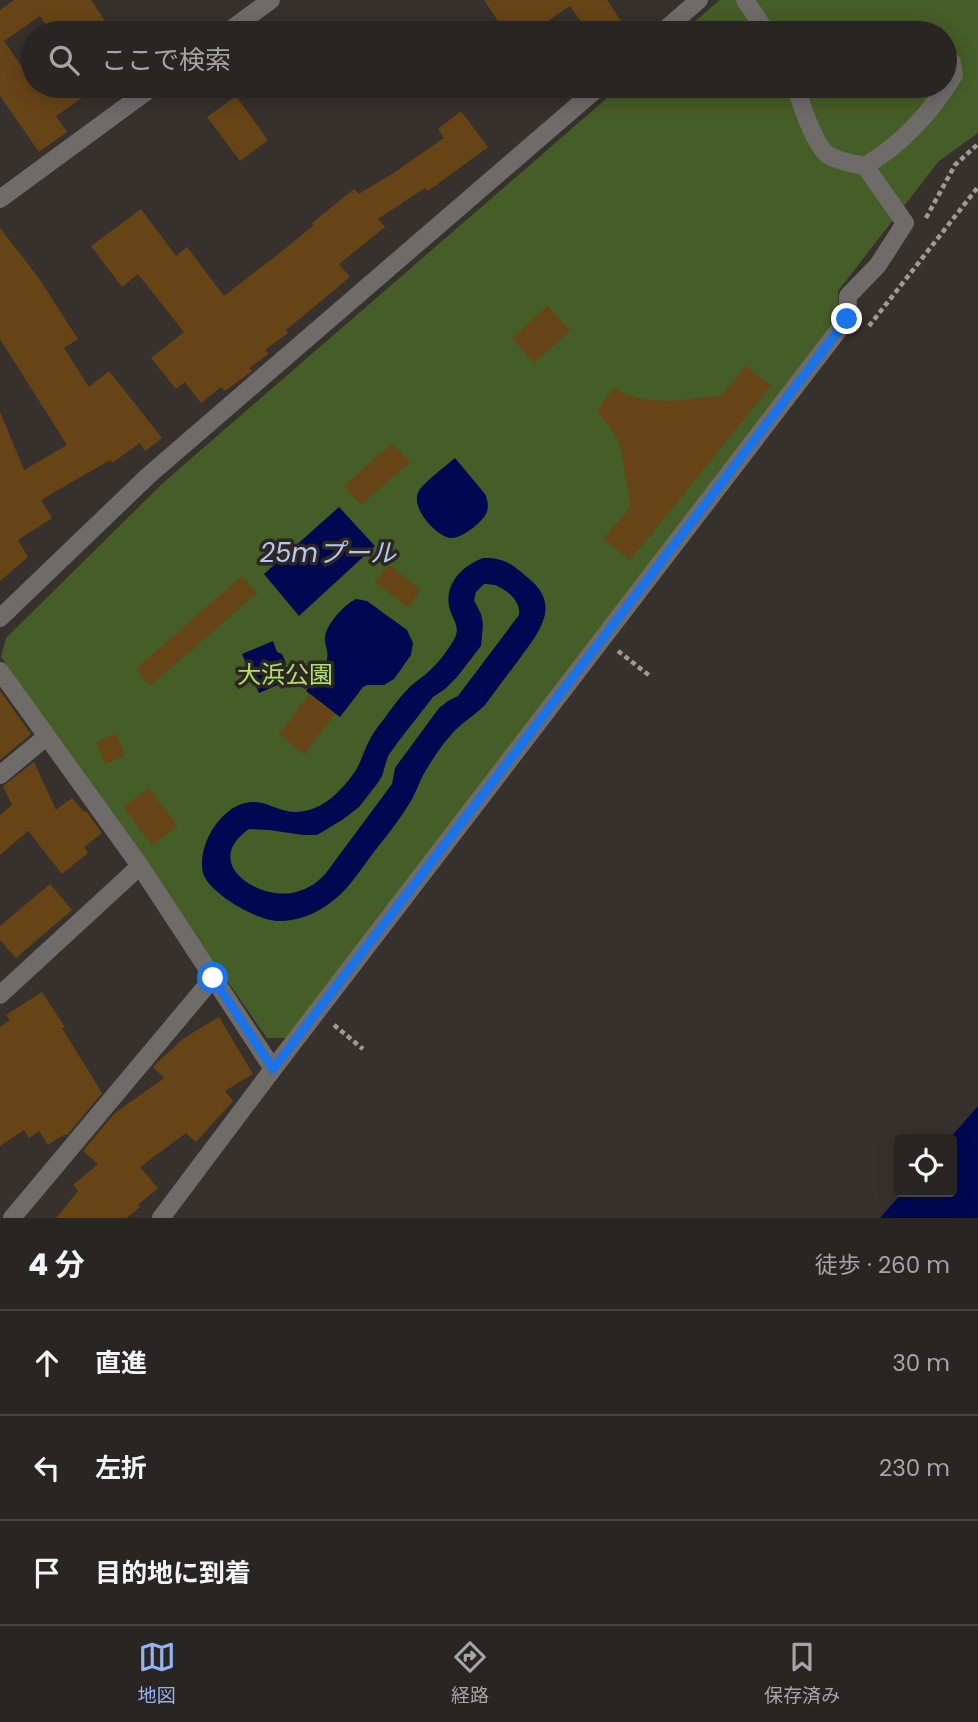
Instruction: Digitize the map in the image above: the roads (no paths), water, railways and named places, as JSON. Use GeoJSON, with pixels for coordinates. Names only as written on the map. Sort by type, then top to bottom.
{"type":"FeatureCollection","features":[{"type":"Feature","properties":{"kind":"street"},"geometry":{"type":"LineString","coordinates":[[242,21],[271,0]]}},
{"type":"Feature","properties":{"kind":"street"},"geometry":{"type":"LineString","coordinates":[[675,21],[699,0]]}},
{"type":"Feature","properties":{"kind":"street"},"geometry":{"type":"LineString","coordinates":[[746,0],[759,21]]}},
{"type":"Feature","properties":{"kind":"street"},"geometry":{"type":"LineString","coordinates":[[0,199],[138,98]]}},
{"type":"Feature","properties":{"kind":"street"},"geometry":{"type":"LineString","coordinates":[[0,618],[149,475],[586,98]]}},
{"type":"Feature","properties":{"kind":"street"},"geometry":{"type":"LineString","coordinates":[[800,98],[810,126],[826,154],[848,163],[865,166],[883,155],[909,131],[939,98]]}},
{"type":"Feature","properties":{"kind":"street"},"geometry":{"type":"LineString","coordinates":[[161,1218],[847,319],[848,296],[878,265],[905,223],[865,166]]}},
{"type":"Feature","properties":{"kind":"street"},"geometry":{"type":"LineString","coordinates":[[0,671],[140,866],[273,1069]]}},
{"type":"Feature","properties":{"kind":"street"},"geometry":{"type":"LineString","coordinates":[[0,775],[46,737]]}},
{"type":"Feature","properties":{"kind":"street"},"geometry":{"type":"LineString","coordinates":[[0,995],[140,866]]}},
{"type":"Feature","properties":{"kind":"street"},"geometry":{"type":"LineString","coordinates":[[12,1218],[213,978]]}},
{"type":"Feature","properties":{"kind":"water"},"geometry":{"type":"Polygon","coordinates":[[[455,458],[485,494],[488,507],[486,514],[475,526],[460,536],[451,538],[438,532],[426,520],[417,497],[425,483],[455,458]]]}},
{"type":"Feature","properties":{"kind":"water","name":"25mプール"},"geometry":{"type":"Polygon","coordinates":[[[339,507],[375,546],[299,616],[264,574],[339,507]]]}},
{"type":"Feature","properties":{"kind":"water"},"geometry":{"type":"Polygon","coordinates":[[[483,558],[497,559],[507,562],[527,577],[538,587],[544,598],[544,619],[533,640],[485,705],[456,729],[443,744],[425,771],[400,819],[336,899],[304,917],[276,921],[267,919],[224,897],[207,881],[202,868],[205,847],[215,825],[232,809],[246,803],[262,803],[293,812],[313,809],[322,805],[344,786],[356,770],[372,735],[395,704],[435,666],[451,645],[457,629],[450,610],[449,593],[461,572],[483,558]],[[485,584],[476,592],[474,600],[483,624],[481,646],[457,677],[433,697],[398,742],[388,756],[382,776],[359,807],[317,835],[249,829],[235,843],[230,856],[233,868],[242,878],[254,887],[285,894],[307,888],[326,873],[392,784],[395,768],[439,708],[458,696],[519,615],[516,601],[509,593],[495,585],[485,584]]]}},
{"type":"Feature","properties":{"kind":"water"},"geometry":{"type":"Polygon","coordinates":[[[356,599],[367,601],[407,630],[413,643],[411,655],[394,679],[384,685],[363,687],[340,717],[306,691],[326,663],[325,637],[329,626],[341,610],[356,599]]]}},
{"type":"Feature","properties":{"kind":"water"},"geometry":{"type":"Polygon","coordinates":[[[273,641],[277,652],[282,654],[286,663],[284,668],[289,680],[259,693],[242,654],[273,641]]]}},
{"type":"Feature","properties":{"kind":"water"},"geometry":{"type":"Polygon","coordinates":[[[978,1106],[978,1218],[880,1218],[899,1197],[957,1197],[957,1134],[953,1134],[978,1106]]]}},
{"type":"Feature","properties":{"kind":"park label","name":"大浜公園"},"geometry":{"type":"Point","coordinates":[285,675]}}]}
